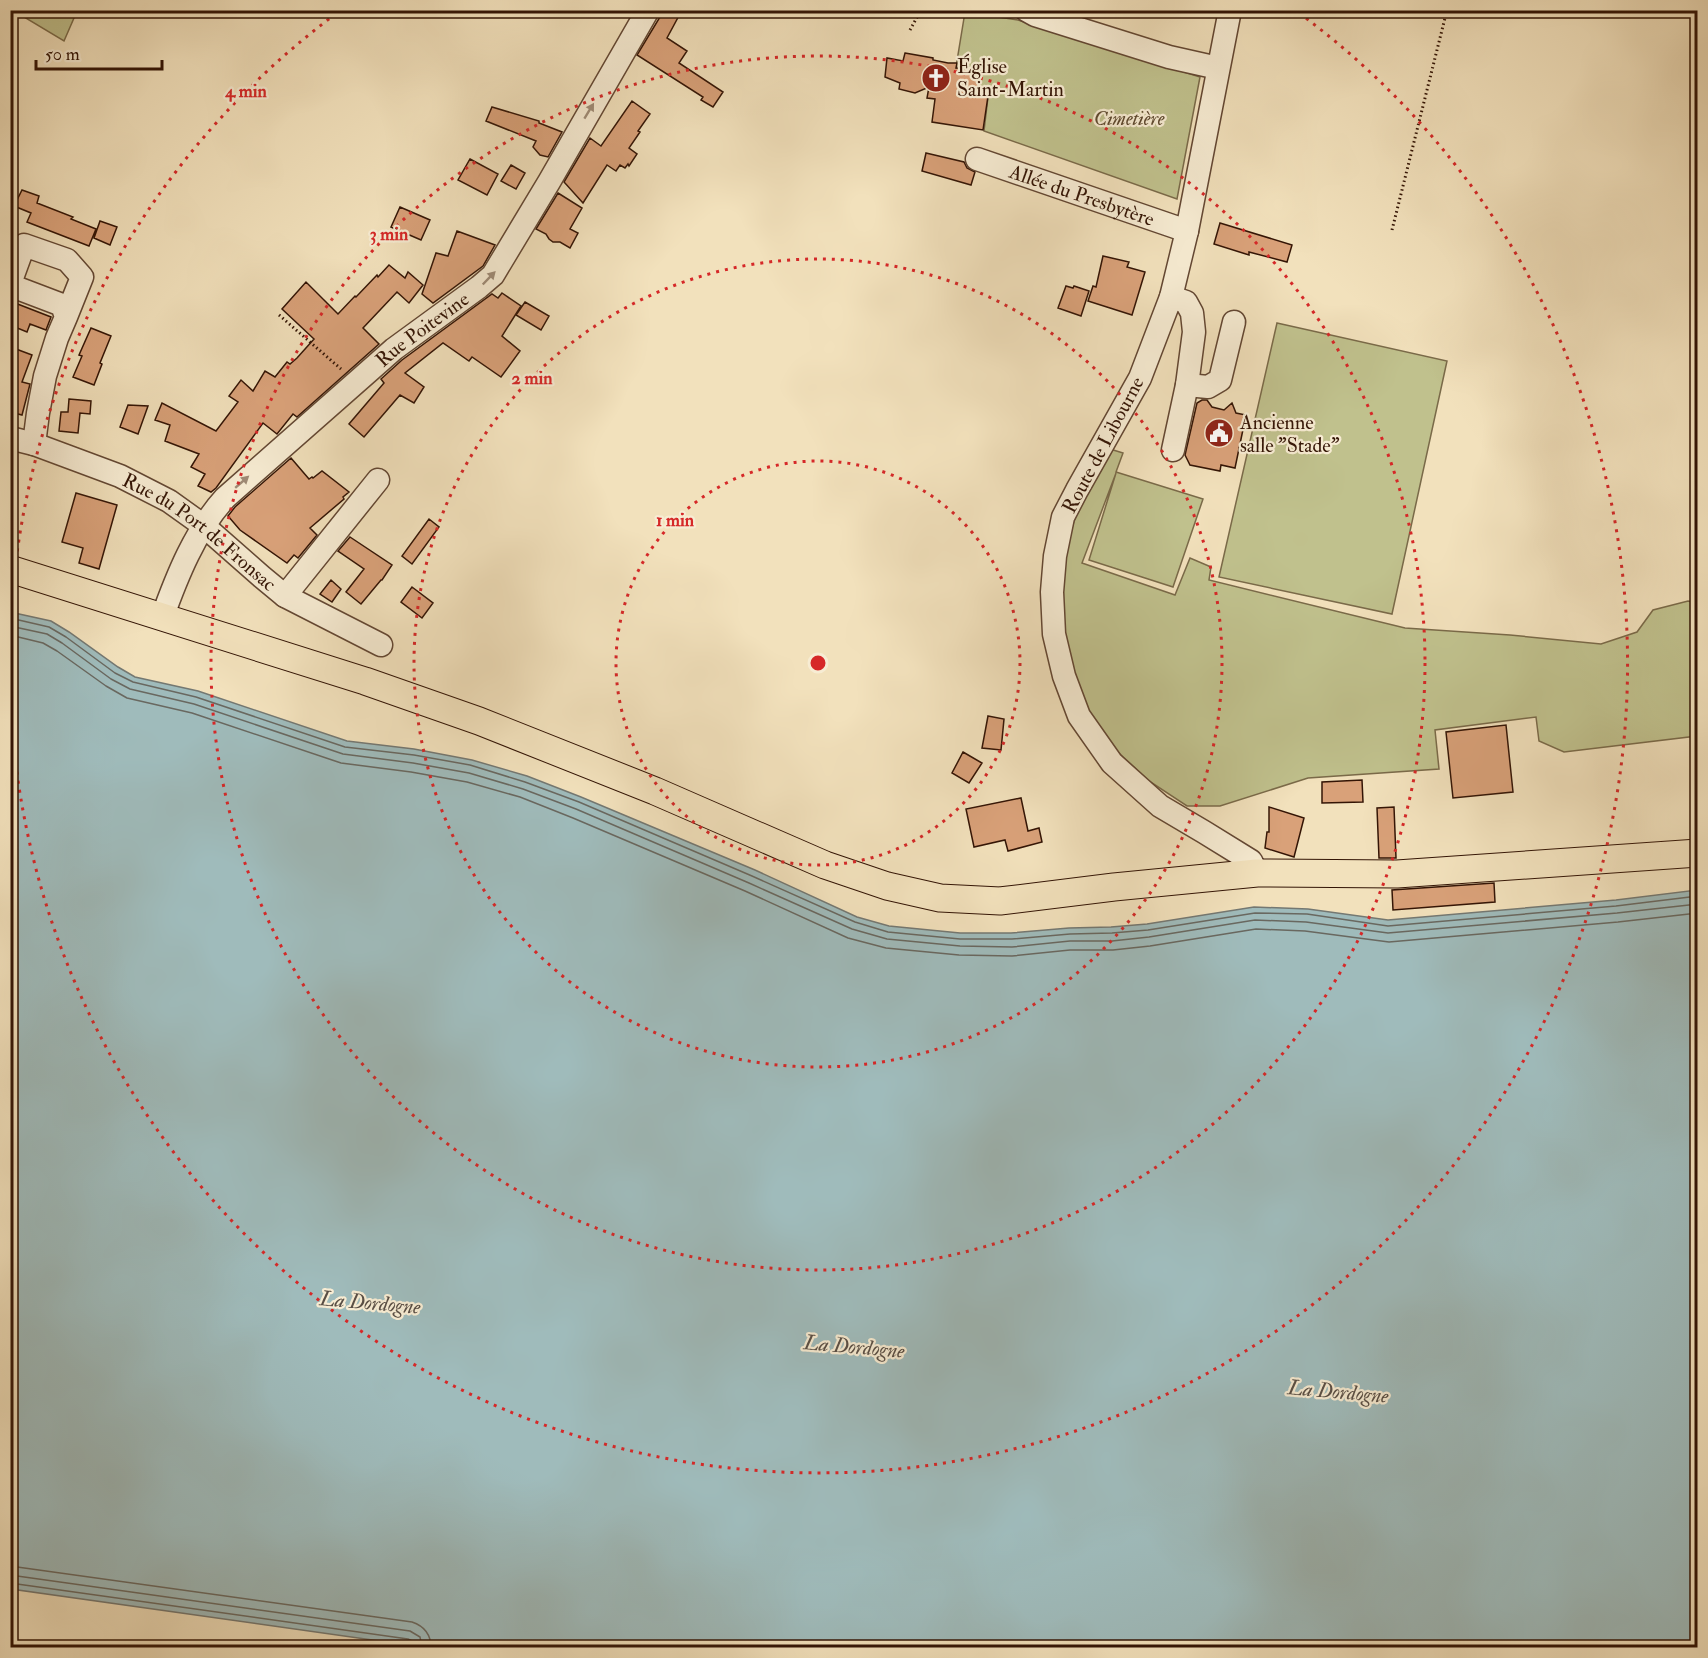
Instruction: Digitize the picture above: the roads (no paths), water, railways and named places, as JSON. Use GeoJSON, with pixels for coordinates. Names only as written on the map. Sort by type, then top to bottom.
{"type":"FeatureCollection","features":[{"type":"Feature","properties":{"kind":"main road"},"geometry":{"type":"LineString","coordinates":[[10,569],[365,681],[479,722],[655,791],[825,865],[887,886],[940,898],[1000,901],[1257,873],[1397,874],[1698,853]]}},
{"type":"Feature","properties":{"kind":"street","name":"Rue Poitevine"},"geometry":{"type":"LineString","coordinates":[[162,618],[182,567],[212,511],[394,349],[493,275],[648,10]]}},
{"type":"Feature","properties":{"kind":"street"},"geometry":{"type":"LineString","coordinates":[[1026,10],[1035,15],[1169,57],[1218,68]]}},
{"type":"Feature","properties":{"kind":"street","name":"Route de Libourne"},"geometry":{"type":"LineString","coordinates":[[1230,10],[1171,297],[1140,378],[1063,517],[1055,556],[1052,592],[1054,634],[1064,676],[1078,716],[1112,763],[1160,806],[1251,861],[1257,873]]}},
{"type":"Feature","properties":{"kind":"street","name":"Allée du Presbytère"},"geometry":{"type":"LineString","coordinates":[[977,159],[1186,231]]}},
{"type":"Feature","properties":{"kind":"street"},"geometry":{"type":"LineString","coordinates":[[1171,297],[1186,302],[1192,313],[1194,332],[1173,450]]}},
{"type":"Feature","properties":{"kind":"street"},"geometry":{"type":"LineString","coordinates":[[34,444],[45,376],[66,317]]}},
{"type":"Feature","properties":{"kind":"street"},"geometry":{"type":"LineString","coordinates":[[1186,385],[1208,387],[1220,380],[1234,322]]}},
{"type":"Feature","properties":{"kind":"street","name":"Rue du Port de Fronsac"},"geometry":{"type":"LineString","coordinates":[[10,438],[34,444],[120,476],[169,501],[204,526],[285,596],[381,645]]}},
{"type":"Feature","properties":{"kind":"street"},"geometry":{"type":"LineString","coordinates":[[285,596],[378,480]]}},
{"type":"Feature","properties":{"kind":"water","name":"La Dordogne"},"geometry":{"type":"Polygon","coordinates":[[[10,612],[51,621],[135,677],[198,691],[347,741],[414,749],[472,760],[527,776],[755,870],[857,917],[889,926],[960,933],[1011,933],[1147,924],[1254,907],[1308,909],[1388,920],[1616,900],[1697,890],[1697,1647],[429,1648],[11,1589],[10,612]]]}},
{"type":"Feature","properties":{"kind":"place","name":"Église Saint-Martin"},"geometry":{"type":"Point","coordinates":[936,78]}},
{"type":"Feature","properties":{"kind":"place","name":"Ancienne salle \"Stade\""},"geometry":{"type":"Point","coordinates":[1219,433]}},
{"type":"Feature","properties":{"kind":"park label","name":"Cimetière"},"geometry":{"type":"Point","coordinates":[1129,118]}}]}
